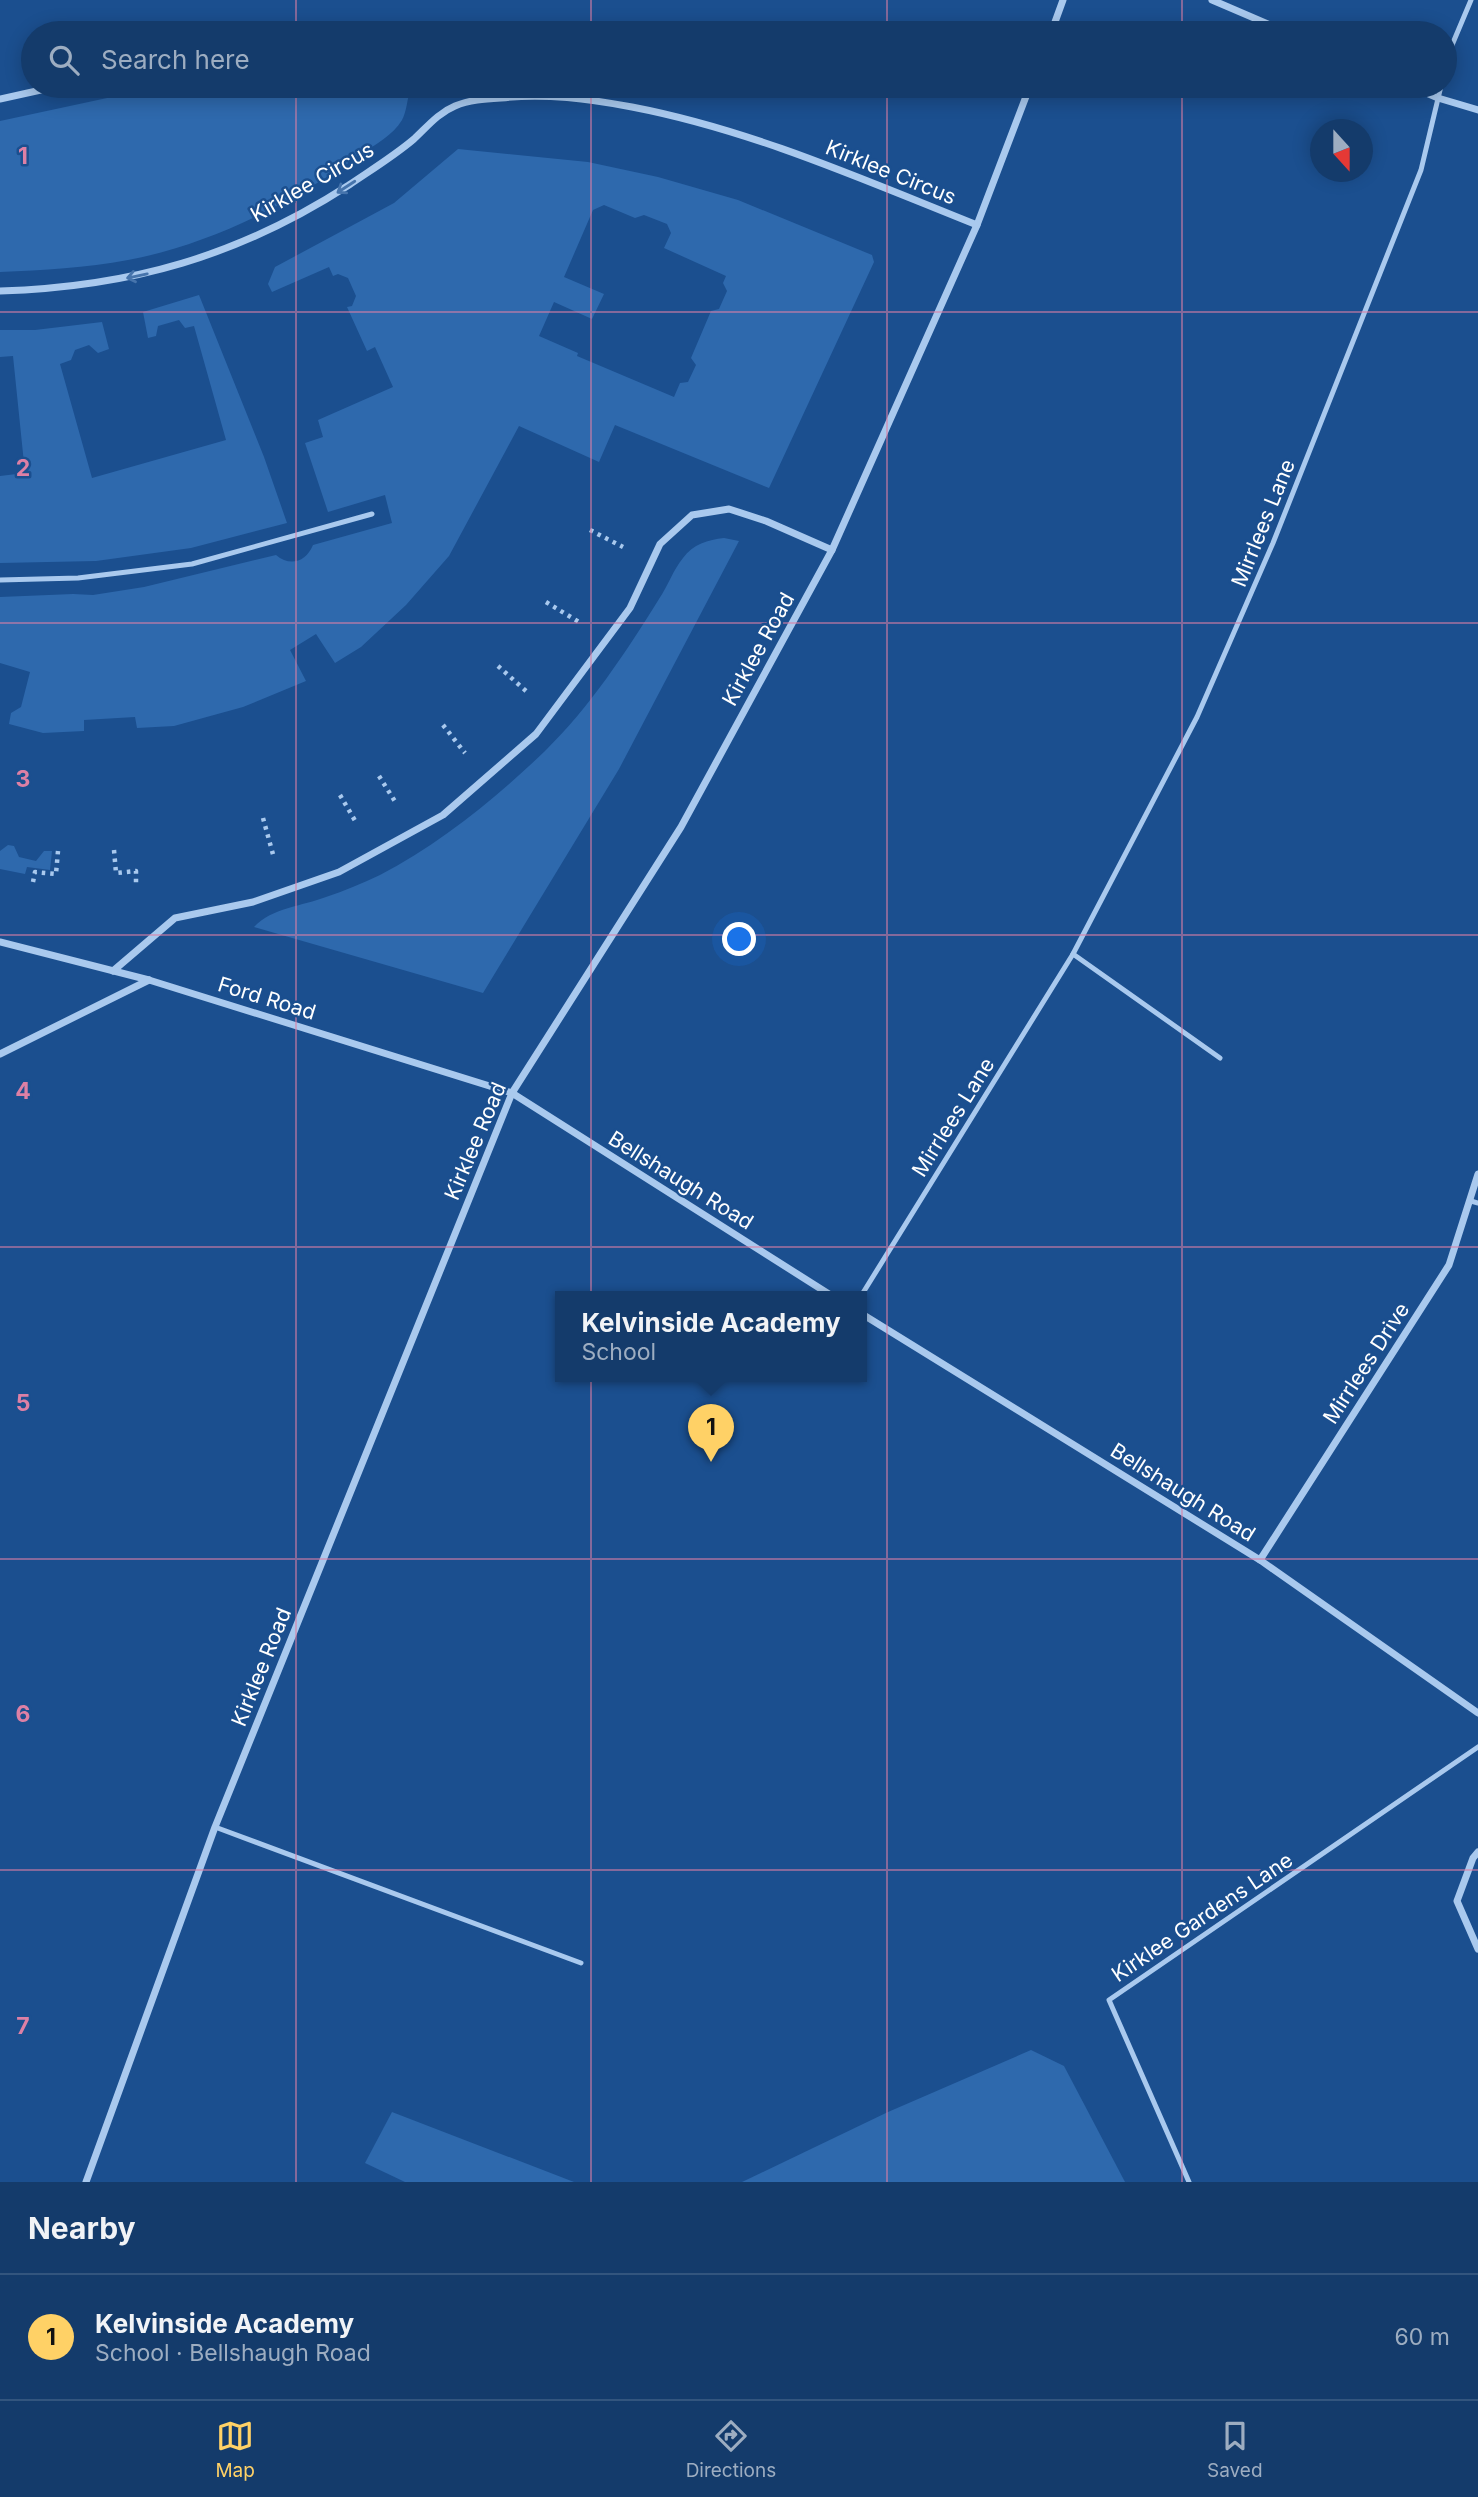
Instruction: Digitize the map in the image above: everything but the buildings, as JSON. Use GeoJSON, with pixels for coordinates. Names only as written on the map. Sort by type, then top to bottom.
{"type":"FeatureCollection","features":[{"type":"Feature","properties":{"kind":"street"},"geometry":{"type":"LineString","coordinates":[[1055,21],[1063,0]]}},
{"type":"Feature","properties":{"kind":"street"},"geometry":{"type":"LineString","coordinates":[[1212,0],[1261,21]]}},
{"type":"Feature","properties":{"kind":"street"},"geometry":{"type":"LineString","coordinates":[[0,99],[21,94]]}},
{"type":"Feature","properties":{"kind":"street","name":"Kirklee Circus"},"geometry":{"type":"LineString","coordinates":[[0,291],[97,284],[144,275],[246,240],[332,196],[404,146],[438,115],[461,104],[508,98]]}},
{"type":"Feature","properties":{"kind":"street","name":"Kirklee Circus"},"geometry":{"type":"LineString","coordinates":[[567,98],[589,99]]}},
{"type":"Feature","properties":{"kind":"street","name":"Kirklee Circus"},"geometry":{"type":"LineString","coordinates":[[586,98],[673,115],[790,151],[977,225]]}},
{"type":"Feature","properties":{"kind":"street","name":"Kirklee Road"},"geometry":{"type":"LineString","coordinates":[[86,2182],[215,1827],[512,1093],[681,827],[832,550],[977,225],[1025,98]]}},
{"type":"Feature","properties":{"kind":"street"},"geometry":{"type":"LineString","coordinates":[[1438,98],[1478,110]]}},
{"type":"Feature","properties":{"kind":"street"},"geometry":{"type":"LineString","coordinates":[[113,971],[175,919],[253,902],[339,872],[443,815],[536,734],[630,608],[660,544],[692,514],[729,509],[766,521],[832,550]]}},
{"type":"Feature","properties":{"kind":"street","name":"Ford Road"},"geometry":{"type":"LineString","coordinates":[[0,945],[9,944],[149,980],[512,1093]]}},
{"type":"Feature","properties":{"kind":"street"},"geometry":{"type":"LineString","coordinates":[[0,1054],[149,980]]}},
{"type":"Feature","properties":{"kind":"street","name":"Bellshaugh Road"},"geometry":{"type":"LineString","coordinates":[[512,1093],[824,1291]]}},
{"type":"Feature","properties":{"kind":"street","name":"Mirrlees Drive"},"geometry":{"type":"LineString","coordinates":[[1260,1560],[1449,1265],[1474,1202],[1478,1174]]}},
{"type":"Feature","properties":{"kind":"street","name":"Bellshaugh Road"},"geometry":{"type":"LineString","coordinates":[[867,1317],[1260,1560],[1478,1713]]}},
{"type":"Feature","properties":{"kind":"street"},"geometry":{"type":"LineString","coordinates":[[1478,1852],[1473,1858],[1457,1901],[1478,1949]]}},
{"type":"Feature","properties":{"kind":"lane"},"geometry":{"type":"LineString","coordinates":[[1457,33],[1471,0]]}},
{"type":"Feature","properties":{"kind":"lane","name":"Mirrlees Lane"},"geometry":{"type":"LineString","coordinates":[[864,1291],[1073,954],[1197,718],[1273,543],[1421,170],[1438,98]]}},
{"type":"Feature","properties":{"kind":"lane"},"geometry":{"type":"LineString","coordinates":[[0,580],[78,578],[192,565],[372,514]]}},
{"type":"Feature","properties":{"kind":"lane"},"geometry":{"type":"LineString","coordinates":[[1073,954],[1220,1058]]}},
{"type":"Feature","properties":{"kind":"lane","name":"Kirklee Gardens Lane"},"geometry":{"type":"LineString","coordinates":[[1189,2182],[1108,2000],[1478,1747]]}},
{"type":"Feature","properties":{"kind":"lane"},"geometry":{"type":"LineString","coordinates":[[215,1827],[581,1963]]}},
{"type":"Feature","properties":{"kind":"path"},"geometry":{"type":"LineString","coordinates":[[590,530],[627,549]]}},
{"type":"Feature","properties":{"kind":"path"},"geometry":{"type":"LineString","coordinates":[[546,602],[583,624]]}},
{"type":"Feature","properties":{"kind":"path"},"geometry":{"type":"LineString","coordinates":[[498,666],[529,694]]}},
{"type":"Feature","properties":{"kind":"path"},"geometry":{"type":"LineString","coordinates":[[443,725],[468,756]]}},
{"type":"Feature","properties":{"kind":"path"},"geometry":{"type":"LineString","coordinates":[[379,776],[398,806]]}},
{"type":"Feature","properties":{"kind":"path"},"geometry":{"type":"LineString","coordinates":[[340,795],[357,825]]}},
{"type":"Feature","properties":{"kind":"path"},"geometry":{"type":"LineString","coordinates":[[263,818],[274,858]]}},
{"type":"Feature","properties":{"kind":"path"},"geometry":{"type":"LineString","coordinates":[[114,850],[116,873],[135,872],[136,884]]}},
{"type":"Feature","properties":{"kind":"path"},"geometry":{"type":"LineString","coordinates":[[33,882],[35,872],[56,874],[58,851]]}},
{"type":"Feature","properties":{"kind":"shaded area"},"geometry":{"type":"Polygon","coordinates":[[[107,98],[408,98],[402,120],[383,139],[308,189],[220,233],[190,244],[128,260],[80,267],[0,272],[0,121],[107,98]]]}},
{"type":"Feature","properties":{"kind":"shaded area"},"geometry":{"type":"Polygon","coordinates":[[[458,149],[588,162],[658,177],[738,200],[872,255],[874,262],[769,488],[615,425],[599,462],[519,426],[449,556],[406,605],[361,647],[335,663],[316,634],[290,650],[306,681],[243,707],[174,726],[137,728],[135,717],[84,720],[84,731],[43,733],[9,724],[11,713],[21,707],[30,672],[0,663],[0,597],[93,595],[144,587],[276,555],[292,562],[302,559],[313,545],[392,523],[385,495],[328,512],[305,443],[323,437],[318,420],[393,387],[375,347],[367,351],[347,307],[352,306],[356,296],[348,278],[338,274],[333,276],[329,267],[272,292],[268,284],[275,267],[394,203],[458,149]],[[604,205],[593,210],[564,277],[604,294],[592,319],[554,302],[539,336],[578,353],[577,356],[674,397],[680,383],[688,382],[696,365],[691,358],[711,311],[719,309],[727,291],[723,283],[726,276],[664,248],[671,233],[667,224],[644,215],[635,218],[604,205]]]}},
{"type":"Feature","properties":{"kind":"shaded area"},"geometry":{"type":"Polygon","coordinates":[[[199,295],[264,457],[287,523],[191,548],[96,561],[0,563],[0,476],[25,473],[13,356],[0,357],[0,330],[35,330],[102,322],[109,349],[98,353],[89,345],[75,350],[71,360],[60,364],[92,478],[226,440],[194,326],[185,328],[179,320],[158,326],[156,336],[148,338],[143,312],[199,295]]]}},
{"type":"Feature","properties":{"kind":"shaded area"},"geometry":{"type":"Polygon","coordinates":[[[724,538],[739,541],[619,769],[483,993],[254,927],[278,912],[333,895],[380,875],[424,849],[487,803],[545,751],[592,698],[634,639],[687,553],[701,544],[724,538]]]}},
{"type":"Feature","properties":{"kind":"shaded area"},"geometry":{"type":"Polygon","coordinates":[[[8,845],[14,846],[19,857],[36,861],[44,851],[52,851],[50,870],[27,867],[25,874],[0,869],[0,851],[8,845]]]}},
{"type":"Feature","properties":{"kind":"shaded area"},"geometry":{"type":"Polygon","coordinates":[[[1031,2050],[1064,2066],[1125,2182],[742,2182],[888,2112],[1031,2050]]]}},
{"type":"Feature","properties":{"kind":"shaded area"},"geometry":{"type":"Polygon","coordinates":[[[392,2112],[574,2182],[405,2182],[365,2163],[392,2112]]]}},
{"type":"Feature","properties":{"kind":"place","name":"Kelvinside Academy"},"geometry":{"type":"Point","coordinates":[711,1462]}}]}
